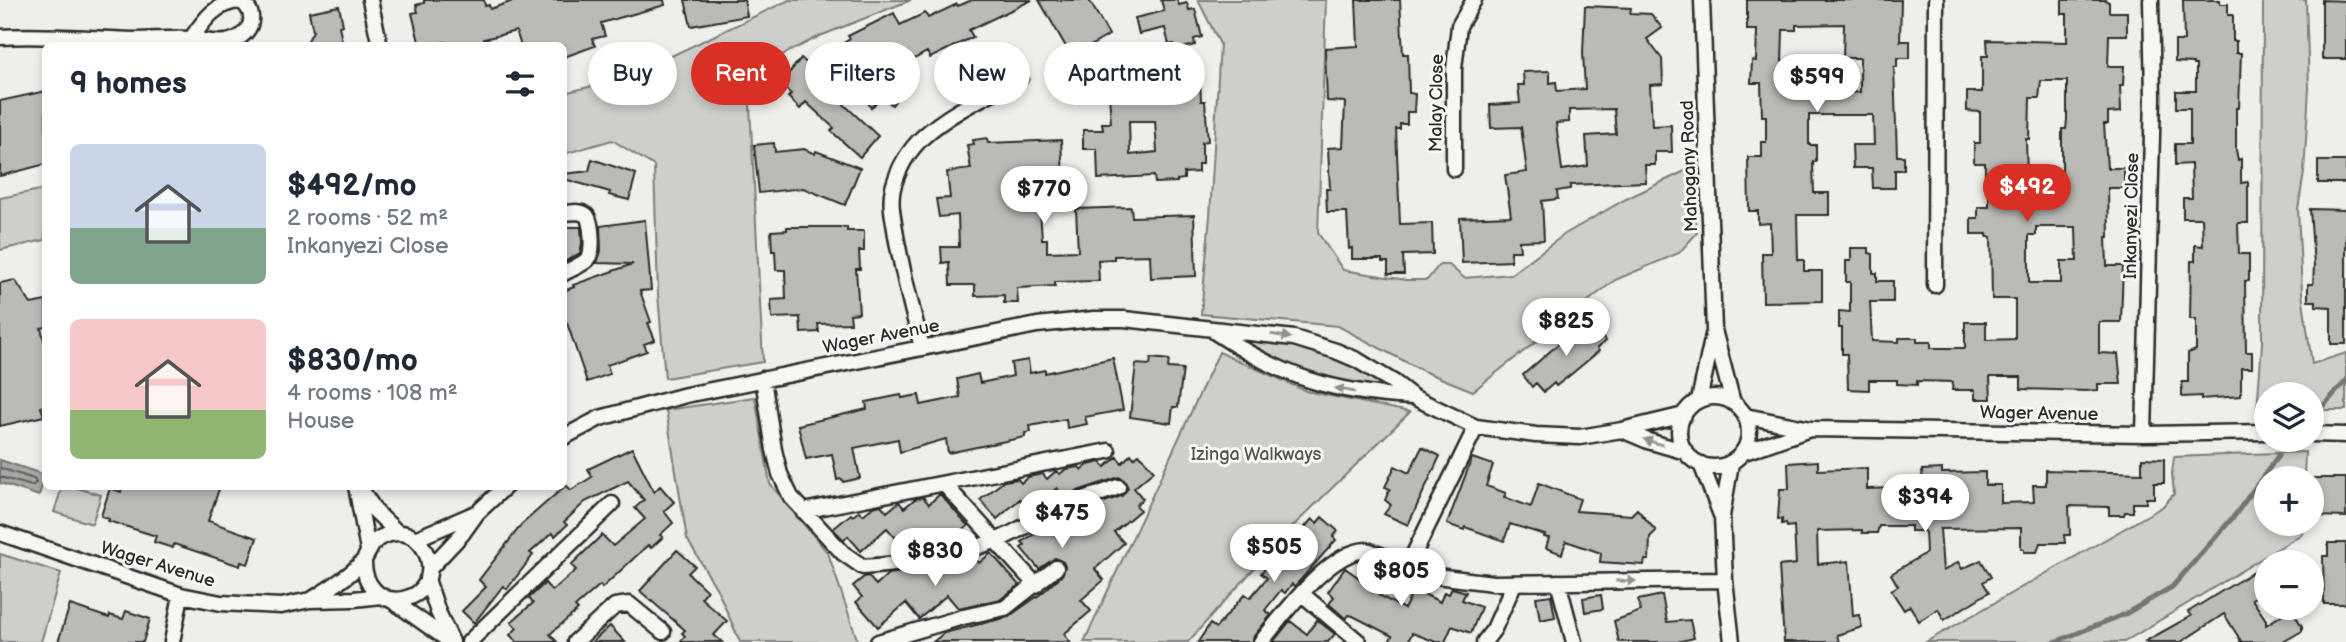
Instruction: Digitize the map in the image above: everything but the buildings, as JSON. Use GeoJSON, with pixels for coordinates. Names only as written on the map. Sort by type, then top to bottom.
{"type":"FeatureCollection","features":[{"type":"Feature","properties":{"kind":"street"},"geometry":{"type":"LineString","coordinates":[[370,0],[379,42]]}},
{"type":"Feature","properties":{"kind":"street","name":"Malay Close"},"geometry":{"type":"LineString","coordinates":[[1454,169],[1454,69],[1459,26],[1474,0]]}},
{"type":"Feature","properties":{"kind":"street","name":"Mahogany Road"},"geometry":{"type":"LineString","coordinates":[[1702,0],[1714,330],[1733,403]]}},
{"type":"Feature","properties":{"kind":"street"},"geometry":{"type":"LineString","coordinates":[[1935,285],[1936,0]]}},
{"type":"Feature","properties":{"kind":"street","name":"Inkanyezi Close"},"geometry":{"type":"LineString","coordinates":[[2144,434],[2153,97],[2151,0]]}},
{"type":"Feature","properties":{"kind":"street"},"geometry":{"type":"LineString","coordinates":[[0,37],[191,39]]}},
{"type":"Feature","properties":{"kind":"street"},"geometry":{"type":"LineString","coordinates":[[922,347],[903,276],[891,206],[893,190],[898,174],[916,145],[946,119],[972,105]]}},
{"type":"Feature","properties":{"kind":"street"},"geometry":{"type":"LineString","coordinates":[[567,213],[587,215],[590,221],[592,251],[588,259],[567,271]]}},
{"type":"Feature","properties":{"kind":"street","name":"Wager Avenue"},"geometry":{"type":"LineString","coordinates":[[567,435],[600,418],[686,394],[1037,325],[1084,320],[1154,321],[1213,330],[1272,334],[1315,344],[1367,366],[1413,397],[1476,427],[1536,435],[1580,437],[1684,415]]}},
{"type":"Feature","properties":{"kind":"street","name":"Wager Avenue"},"geometry":{"type":"LineString","coordinates":[[1213,330],[1260,360],[1298,378],[1355,392],[1413,397]]}},
{"type":"Feature","properties":{"kind":"street","name":"Mahogany Road"},"geometry":{"type":"LineString","coordinates":[[1699,400],[1714,330]]}},
{"type":"Feature","properties":{"kind":"street"},"geometry":{"type":"LineString","coordinates":[[763,379],[767,414],[780,474],[790,497],[843,553],[863,567],[936,556],[994,541],[1027,527],[1063,506],[1091,499],[1118,487]]}},
{"type":"Feature","properties":{"kind":"street"},"geometry":{"type":"LineString","coordinates":[[1686,452],[1679,436],[1684,415],[1699,400],[1710,397],[1733,403],[1745,416],[1749,433],[1747,445],[1736,458],[1720,467],[1701,464]]}},
{"type":"Feature","properties":{"kind":"street","name":"Wager Avenue"},"geometry":{"type":"LineString","coordinates":[[1745,416],[1811,429],[2144,434],[2254,432]]}},
{"type":"Feature","properties":{"kind":"street"},"geometry":{"type":"LineString","coordinates":[[1408,566],[1476,427]]}},
{"type":"Feature","properties":{"kind":"street","name":"Wager Avenue"},"geometry":{"type":"LineString","coordinates":[[1736,458],[1811,429]]}},
{"type":"Feature","properties":{"kind":"street"},"geometry":{"type":"LineString","coordinates":[[1622,430],[1686,452],[1701,464],[1722,516]]}},
{"type":"Feature","properties":{"kind":"street"},"geometry":{"type":"LineString","coordinates":[[2324,434],[2346,435]]}},
{"type":"Feature","properties":{"kind":"street"},"geometry":{"type":"LineString","coordinates":[[803,511],[1108,451]]}},
{"type":"Feature","properties":{"kind":"street"},"geometry":{"type":"LineString","coordinates":[[1732,642],[1722,516],[1736,458]]}},
{"type":"Feature","properties":{"kind":"street"},"geometry":{"type":"LineString","coordinates":[[945,485],[1036,585]]}},
{"type":"Feature","properties":{"kind":"street"},"geometry":{"type":"LineString","coordinates":[[358,490],[367,580],[386,597],[452,642]]}},
{"type":"Feature","properties":{"kind":"street"},"geometry":{"type":"LineString","coordinates":[[360,490],[375,511],[398,533],[415,538],[426,551],[428,573],[438,612],[452,642]]}},
{"type":"Feature","properties":{"kind":"street"},"geometry":{"type":"LineString","coordinates":[[386,597],[402,599],[421,589],[428,573],[477,513],[502,490]]}},
{"type":"Feature","properties":{"kind":"street"},"geometry":{"type":"LineString","coordinates":[[469,642],[612,504]]}},
{"type":"Feature","properties":{"kind":"street"},"geometry":{"type":"LineString","coordinates":[[415,538],[477,513]]}},
{"type":"Feature","properties":{"kind":"street","name":"Wager Avenue"},"geometry":{"type":"LineString","coordinates":[[0,533],[181,594],[221,603],[281,606],[310,600],[386,597]]}},
{"type":"Feature","properties":{"kind":"street"},"geometry":{"type":"LineString","coordinates":[[310,600],[342,579],[380,537],[398,533]]}},
{"type":"Feature","properties":{"kind":"street"},"geometry":{"type":"LineString","coordinates":[[1261,642],[1302,594],[1338,559],[1357,551],[1367,550],[1436,576],[1514,584],[1725,580]]}},
{"type":"Feature","properties":{"kind":"street"},"geometry":{"type":"LineString","coordinates":[[878,642],[962,617],[1005,608],[1056,568]]}},
{"type":"Feature","properties":{"kind":"street"},"geometry":{"type":"LineString","coordinates":[[1558,582],[1574,642]]}},
{"type":"Feature","properties":{"kind":"street"},"geometry":{"type":"LineString","coordinates":[[1484,642],[1494,629],[1514,584]]}},
{"type":"Feature","properties":{"kind":"street"},"geometry":{"type":"LineString","coordinates":[[172,642],[181,594]]}},
{"type":"Feature","properties":{"kind":"street"},"geometry":{"type":"LineString","coordinates":[[1302,594],[1359,642]]}},
{"type":"Feature","properties":{"kind":"street"},"geometry":{"type":"LineString","coordinates":[[575,642],[614,606],[629,604],[663,632]]}},
{"type":"Feature","properties":{"kind":"green space"},"geometry":{"type":"Polygon","coordinates":[[[789,0],[911,0],[805,42],[791,50],[791,42],[701,42],[789,0]]]}},
{"type":"Feature","properties":{"kind":"green space"},"geometry":{"type":"Polygon","coordinates":[[[1198,0],[1326,0],[1318,233],[1343,270],[1406,280],[1427,280],[1439,265],[1449,265],[1464,278],[1511,274],[1565,234],[1626,199],[1687,170],[1697,233],[1679,253],[1615,280],[1473,391],[1423,371],[1338,326],[1201,314],[1220,44],[1198,0]]]}},
{"type":"Feature","properties":{"kind":"green space"},"geometry":{"type":"Polygon","coordinates":[[[2263,0],[2306,0],[2309,88],[2304,173],[2298,209],[2302,293],[2312,364],[2346,353],[2346,410],[2324,410],[2324,382],[2259,382],[2262,343],[2263,0]]]}},
{"type":"Feature","properties":{"kind":"green space"},"geometry":{"type":"Polygon","coordinates":[[[691,47],[691,105],[750,105],[763,362],[665,378],[658,294],[654,166],[612,140],[567,153],[567,92],[588,87],[588,105],[677,105],[677,53],[691,47]]]}},
{"type":"Feature","properties":{"kind":"green space"},"geometry":{"type":"Polygon","coordinates":[[[42,190],[42,241],[0,250],[0,198],[42,190]]]}},
{"type":"Feature","properties":{"kind":"green space"},"geometry":{"type":"Polygon","coordinates":[[[1250,339],[1287,344],[1320,353],[1368,374],[1385,384],[1384,388],[1313,375],[1280,362],[1248,344],[1250,339]]]}},
{"type":"Feature","properties":{"kind":"green space","name":"Izinga Walkways"},"geometry":{"type":"Polygon","coordinates":[[[1219,352],[1306,391],[1410,412],[1287,532],[1188,642],[1084,642],[1219,352]]]}},
{"type":"Feature","properties":{"kind":"green space"},"geometry":{"type":"Polygon","coordinates":[[[755,397],[770,484],[828,553],[858,642],[740,642],[718,591],[687,539],[666,410],[755,397]]]}},
{"type":"Feature","properties":{"kind":"green space"},"geometry":{"type":"Polygon","coordinates":[[[2305,452],[2304,466],[2254,466],[2254,536],[2299,536],[2276,550],[2254,550],[2254,563],[2124,642],[1926,642],[2162,507],[2174,494],[2174,457],[2305,452]]]}},
{"type":"Feature","properties":{"kind":"green space"},"geometry":{"type":"Polygon","coordinates":[[[61,490],[84,490],[101,495],[92,524],[54,512],[61,490]]]}},
{"type":"Feature","properties":{"kind":"green space"},"geometry":{"type":"Polygon","coordinates":[[[0,554],[61,573],[41,642],[0,642],[0,554]]]}},
{"type":"Feature","properties":{"kind":"water"},"geometry":{"type":"Polygon","coordinates":[[[0,460],[42,474],[39,496],[0,483],[0,460]]]}},
{"type":"Feature","properties":{"kind":"waterway"},"geometry":{"type":"LineString","coordinates":[[2324,405],[2346,381]]}},
{"type":"Feature","properties":{"kind":"waterway"},"geometry":{"type":"LineString","coordinates":[[2055,642],[2125,614],[2172,587],[2235,515],[2278,456]]}}]}
